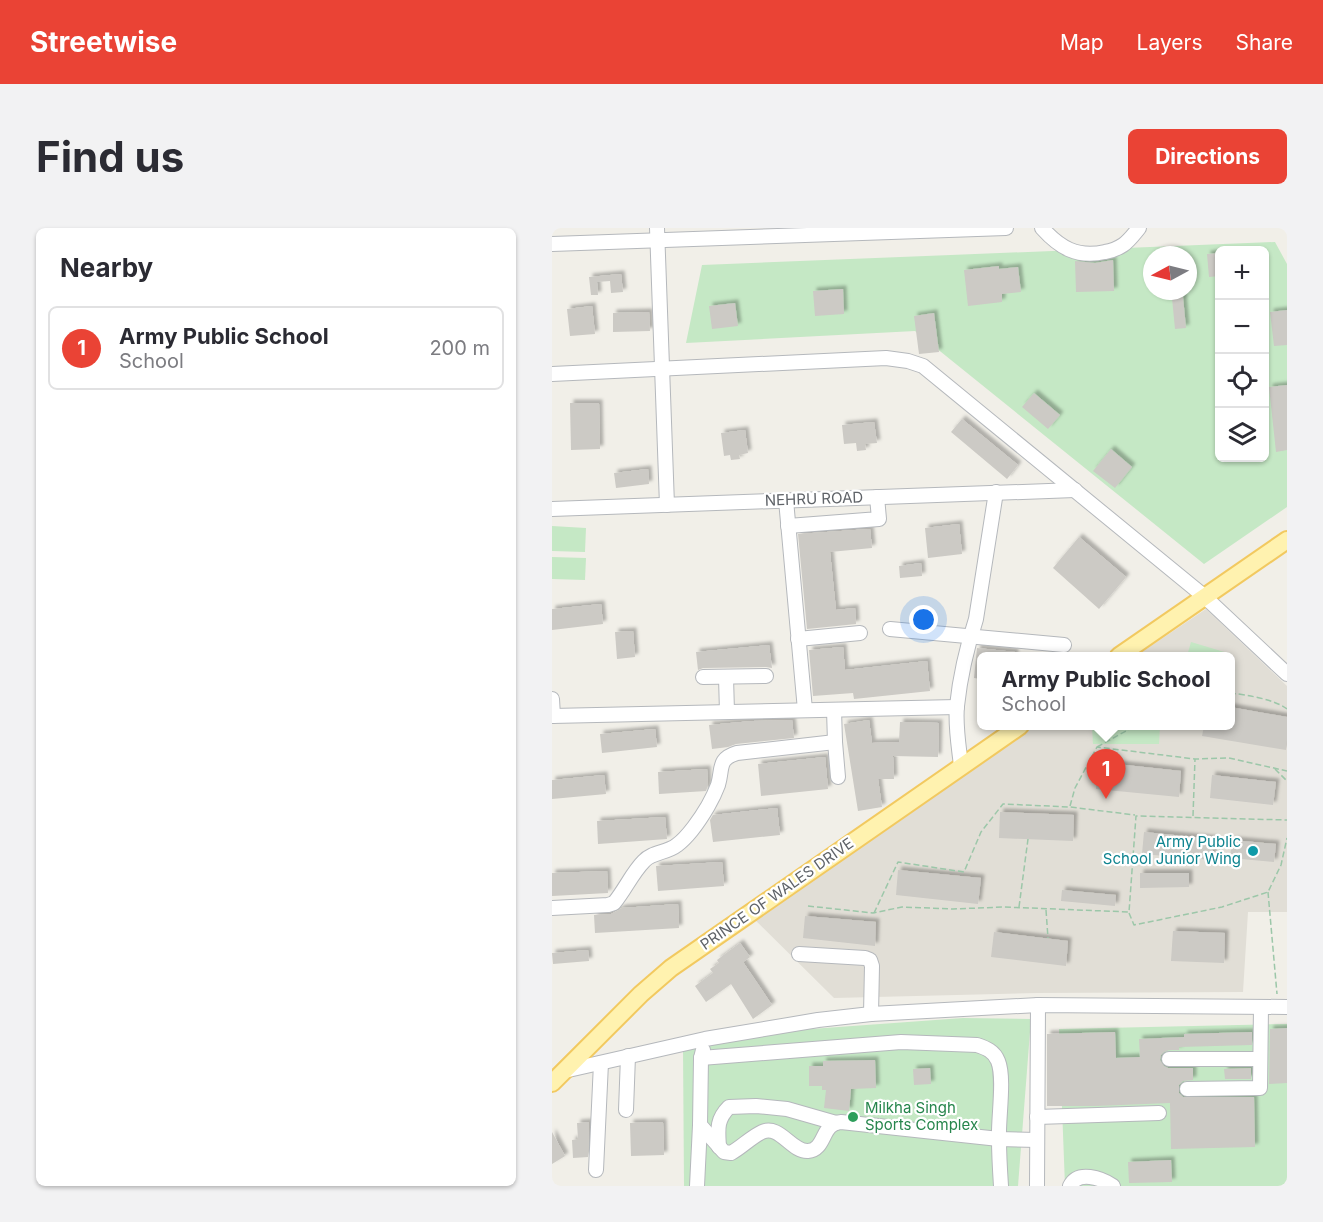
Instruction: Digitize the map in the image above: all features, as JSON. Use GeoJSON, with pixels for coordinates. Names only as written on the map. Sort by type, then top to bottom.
{"type":"FeatureCollection","features":[{"type":"Feature","properties":{"kind":"main road"},"geometry":{"type":"LineString","coordinates":[[1126,652],[1287,540]]}},
{"type":"Feature","properties":{"kind":"main road","name":"PRINCE OF WALES DRIVE"},"geometry":{"type":"LineString","coordinates":[[552,1083],[670,968],[1014,730]]}},
{"type":"Feature","properties":{"kind":"street"},"geometry":{"type":"LineString","coordinates":[[552,244],[657,234],[1006,228]]}},
{"type":"Feature","properties":{"kind":"street"},"geometry":{"type":"LineString","coordinates":[[1042,228],[1061,246],[1086,255],[1113,251],[1139,228]]}},
{"type":"Feature","properties":{"kind":"street"},"geometry":{"type":"LineString","coordinates":[[657,234],[667,505]]}},
{"type":"Feature","properties":{"kind":"street"},"geometry":{"type":"LineString","coordinates":[[552,374],[886,358],[923,366],[1205,597],[1287,674]]}},
{"type":"Feature","properties":{"kind":"street","name":"NEHRU ROAD"},"geometry":{"type":"LineString","coordinates":[[552,509],[1075,490]]}},
{"type":"Feature","properties":{"kind":"street"},"geometry":{"type":"LineString","coordinates":[[961,766],[957,737],[957,707],[976,619],[996,492]]}},
{"type":"Feature","properties":{"kind":"street"},"geometry":{"type":"LineString","coordinates":[[788,526],[879,519],[877,497]]}},
{"type":"Feature","properties":{"kind":"street"},"geometry":{"type":"LineString","coordinates":[[786,500],[805,710]]}},
{"type":"Feature","properties":{"kind":"street"},"geometry":{"type":"LineString","coordinates":[[890,629],[1064,645]]}},
{"type":"Feature","properties":{"kind":"street"},"geometry":{"type":"LineString","coordinates":[[798,639],[860,633]]}},
{"type":"Feature","properties":{"kind":"street"},"geometry":{"type":"LineString","coordinates":[[703,677],[766,676]]}},
{"type":"Feature","properties":{"kind":"street"},"geometry":{"type":"LineString","coordinates":[[726,677],[727,712]]}},
{"type":"Feature","properties":{"kind":"street"},"geometry":{"type":"LineString","coordinates":[[552,699],[552,716],[957,707]]}},
{"type":"Feature","properties":{"kind":"street"},"geometry":{"type":"LineString","coordinates":[[834,710],[838,777]]}},
{"type":"Feature","properties":{"kind":"street"},"geometry":{"type":"LineString","coordinates":[[552,908],[614,903],[645,860],[676,846],[689,832],[714,796],[721,766],[724,759],[730,755],[835,742]]}},
{"type":"Feature","properties":{"kind":"street"},"geometry":{"type":"LineString","coordinates":[[799,954],[870,960],[872,966],[871,1014]]}},
{"type":"Feature","properties":{"kind":"street"},"geometry":{"type":"LineString","coordinates":[[564,1071],[705,1039],[818,1020],[871,1014],[1038,1005],[1283,1007]]}},
{"type":"Feature","properties":{"kind":"street"},"geometry":{"type":"LineString","coordinates":[[1037,1186],[1038,1005]]}},
{"type":"Feature","properties":{"kind":"street"},"geometry":{"type":"LineString","coordinates":[[1188,1089],[1260,1088],[1261,1007]]}},
{"type":"Feature","properties":{"kind":"street"},"geometry":{"type":"LineString","coordinates":[[697,1186],[701,1058],[705,1039]]}},
{"type":"Feature","properties":{"kind":"street"},"geometry":{"type":"LineString","coordinates":[[701,1058],[901,1042],[977,1045],[987,1048],[994,1054],[1001,1072],[999,1139],[1001,1186]]}},
{"type":"Feature","properties":{"kind":"street"},"geometry":{"type":"LineString","coordinates":[[626,1110],[628,1056]]}},
{"type":"Feature","properties":{"kind":"street"},"geometry":{"type":"LineString","coordinates":[[1169,1059],[1260,1059]]}},
{"type":"Feature","properties":{"kind":"street"},"geometry":{"type":"LineString","coordinates":[[596,1170],[601,1063]]}},
{"type":"Feature","properties":{"kind":"street"},"geometry":{"type":"LineString","coordinates":[[719,1147],[718,1130],[722,1114],[729,1107],[756,1106],[787,1109],[836,1123],[999,1139],[1037,1140]]}},
{"type":"Feature","properties":{"kind":"street"},"geometry":{"type":"LineString","coordinates":[[1037,1118],[1159,1113]]}},
{"type":"Feature","properties":{"kind":"street"},"geometry":{"type":"LineString","coordinates":[[700,1125],[723,1152],[731,1153],[762,1131],[769,1130],[775,1131],[800,1149],[808,1151],[816,1149],[828,1128],[836,1123]]}},
{"type":"Feature","properties":{"kind":"street"},"geometry":{"type":"LineString","coordinates":[[1070,1186],[1080,1177],[1092,1177],[1105,1180],[1113,1186]]}},
{"type":"Feature","properties":{"kind":"path"},"geometry":{"type":"LineString","coordinates":[[1235,694],[1280,704],[1287,709]]}},
{"type":"Feature","properties":{"kind":"path"},"geometry":{"type":"LineString","coordinates":[[1070,807],[1075,788],[1096,747],[1128,730]]}},
{"type":"Feature","properties":{"kind":"path"},"geometry":{"type":"LineString","coordinates":[[1096,747],[1195,759],[1229,758],[1287,771]]}},
{"type":"Feature","properties":{"kind":"path"},"geometry":{"type":"LineString","coordinates":[[1193,817],[1195,759]]}},
{"type":"Feature","properties":{"kind":"path"},"geometry":{"type":"LineString","coordinates":[[1274,768],[1287,781]]}},
{"type":"Feature","properties":{"kind":"path"},"geometry":{"type":"LineString","coordinates":[[873,913],[898,862],[964,872],[981,832],[1003,804],[1070,807],[1136,816],[1287,819]]}},
{"type":"Feature","properties":{"kind":"path"},"geometry":{"type":"LineString","coordinates":[[1136,816],[1128,912],[1134,925],[1222,907],[1268,892]]}},
{"type":"Feature","properties":{"kind":"path"},"geometry":{"type":"LineString","coordinates":[[1283,1007],[1268,892],[1281,866],[1287,838]]}},
{"type":"Feature","properties":{"kind":"path"},"geometry":{"type":"LineString","coordinates":[[1019,908],[1028,839]]}},
{"type":"Feature","properties":{"kind":"path"},"geometry":{"type":"LineString","coordinates":[[808,906],[873,913],[902,908],[1019,908],[1128,912]]}},
{"type":"Feature","properties":{"kind":"path"},"geometry":{"type":"LineString","coordinates":[[1046,909],[1048,938]]}},
{"type":"Feature","properties":{"kind":"shaded area"},"geometry":{"type":"Polygon","coordinates":[[[1206,609],[1287,686],[1287,912],[1248,912],[1243,992],[1037,993],[834,998],[751,916],[1027,730],[1235,730],[1235,652],[1142,652],[1206,609]]]}},
{"type":"Feature","properties":{"kind":"green space"},"geometry":{"type":"Polygon","coordinates":[[[1275,242],[1287,264],[1287,507],[1204,564],[915,331],[686,343],[702,265],[1143,247],[1143,300],[1197,300],[1197,246],[1175,246],[1275,242]]]}},
{"type":"Feature","properties":{"kind":"green space"},"geometry":{"type":"Polygon","coordinates":[[[552,526],[586,528],[585,552],[552,551],[552,526]]]}},
{"type":"Feature","properties":{"kind":"green space"},"geometry":{"type":"Polygon","coordinates":[[[552,557],[586,558],[585,580],[552,579],[552,557]]]}},
{"type":"Feature","properties":{"kind":"green space"},"geometry":{"type":"Polygon","coordinates":[[[1191,642],[1224,652],[1188,652],[1191,642]]]}},
{"type":"Feature","properties":{"kind":"green space"},"geometry":{"type":"Polygon","coordinates":[[[1092,730],[1160,730],[1159,744],[1093,744],[1092,730]]]}},
{"type":"Feature","properties":{"kind":"green space","name":"Milkha Singh Sports Complex"},"geometry":{"type":"Polygon","coordinates":[[[963,1018],[1031,1019],[1018,1186],[684,1186],[683,1049],[797,1030],[963,1018]]]}},
{"type":"Feature","properties":{"kind":"green space"},"geometry":{"type":"Polygon","coordinates":[[[1287,1024],[1287,1186],[1065,1186],[1059,1029],[1287,1024]]]}},
{"type":"Feature","properties":{"kind":"building"},"geometry":{"type":"Polygon","coordinates":[[[1215,253],[1215,276],[1209,277],[1207,254],[1215,253]]]}},
{"type":"Feature","properties":{"kind":"building"},"geometry":{"type":"Polygon","coordinates":[[[1113,260],[1114,291],[1076,292],[1075,261],[1095,263],[1113,260]]]}},
{"type":"Feature","properties":{"kind":"building"},"geometry":{"type":"Polygon","coordinates":[[[999,266],[999,269],[1018,267],[1021,292],[1002,294],[1002,302],[968,306],[964,270],[999,266]]]}},
{"type":"Feature","properties":{"kind":"building"},"geometry":{"type":"Polygon","coordinates":[[[621,274],[623,292],[611,293],[610,281],[597,282],[598,295],[591,295],[589,277],[621,274]]]}},
{"type":"Feature","properties":{"kind":"building"},"geometry":{"type":"Polygon","coordinates":[[[843,289],[844,314],[815,316],[813,291],[843,289]]]}},
{"type":"Feature","properties":{"kind":"building"},"geometry":{"type":"Polygon","coordinates":[[[1172,300],[1183,300],[1186,328],[1175,329],[1172,300]]]}},
{"type":"Feature","properties":{"kind":"building"},"geometry":{"type":"Polygon","coordinates":[[[735,303],[738,326],[712,329],[709,306],[735,303]]]}},
{"type":"Feature","properties":{"kind":"building"},"geometry":{"type":"Polygon","coordinates":[[[592,306],[595,334],[570,336],[567,309],[592,306]]]}},
{"type":"Feature","properties":{"kind":"building"},"geometry":{"type":"Polygon","coordinates":[[[1287,310],[1287,345],[1274,346],[1270,312],[1287,310]]]}},
{"type":"Feature","properties":{"kind":"building"},"geometry":{"type":"Polygon","coordinates":[[[649,312],[650,331],[613,332],[613,313],[649,312]]]}},
{"type":"Feature","properties":{"kind":"building"},"geometry":{"type":"Polygon","coordinates":[[[934,313],[939,352],[919,354],[914,316],[934,313]]]}},
{"type":"Feature","properties":{"kind":"building"},"geometry":{"type":"Polygon","coordinates":[[[1287,385],[1287,450],[1276,452],[1269,387],[1287,385]]]}},
{"type":"Feature","properties":{"kind":"building"},"geometry":{"type":"Polygon","coordinates":[[[1034,393],[1060,415],[1048,429],[1022,407],[1034,393]]]}},
{"type":"Feature","properties":{"kind":"building"},"geometry":{"type":"Polygon","coordinates":[[[570,403],[599,403],[600,449],[571,450],[570,403]]]}},
{"type":"Feature","properties":{"kind":"building"},"geometry":{"type":"Polygon","coordinates":[[[962,419],[1018,465],[1007,479],[951,432],[962,419]]]}},
{"type":"Feature","properties":{"kind":"building"},"geometry":{"type":"Polygon","coordinates":[[[874,422],[877,443],[865,444],[866,450],[857,451],[856,443],[844,444],[842,425],[874,422]]]}},
{"type":"Feature","properties":{"kind":"building"},"geometry":{"type":"Polygon","coordinates":[[[745,430],[748,453],[739,455],[740,459],[731,460],[730,455],[724,456],[721,433],[745,430]]]}},
{"type":"Feature","properties":{"kind":"building"},"geometry":{"type":"Polygon","coordinates":[[[1111,449],[1132,467],[1115,488],[1093,471],[1111,449]]]}},
{"type":"Feature","properties":{"kind":"building"},"geometry":{"type":"Polygon","coordinates":[[[648,469],[649,484],[616,488],[614,473],[648,469]]]}},
{"type":"Feature","properties":{"kind":"building"},"geometry":{"type":"Polygon","coordinates":[[[959,524],[962,554],[928,558],[925,528],[959,524]]]}},
{"type":"Feature","properties":{"kind":"building"},"geometry":{"type":"Polygon","coordinates":[[[870,529],[872,548],[830,552],[836,610],[855,608],[856,624],[807,629],[798,534],[870,529]]]}},
{"type":"Feature","properties":{"kind":"building"},"geometry":{"type":"Polygon","coordinates":[[[1079,537],[1126,577],[1099,609],[1053,568],[1079,537]]]}},
{"type":"Feature","properties":{"kind":"building"},"geometry":{"type":"Polygon","coordinates":[[[921,563],[922,576],[900,578],[899,566],[921,563]]]}},
{"type":"Feature","properties":{"kind":"building"},"geometry":{"type":"Polygon","coordinates":[[[601,604],[603,624],[552,630],[552,609],[601,604]]]}},
{"type":"Feature","properties":{"kind":"building"},"geometry":{"type":"Polygon","coordinates":[[[633,631],[635,657],[617,659],[615,632],[633,631]]]}},
{"type":"Feature","properties":{"kind":"building"},"geometry":{"type":"Polygon","coordinates":[[[769,645],[772,668],[703,668],[698,670],[696,652],[769,645]]]}},
{"type":"Feature","properties":{"kind":"building"},"geometry":{"type":"Polygon","coordinates":[[[843,647],[845,670],[927,661],[930,691],[854,699],[853,693],[813,696],[809,650],[843,647]]]}},
{"type":"Feature","properties":{"kind":"building"},"geometry":{"type":"Polygon","coordinates":[[[977,648],[1015,652],[977,652],[977,678],[974,678],[977,648]]]}},
{"type":"Feature","properties":{"kind":"building"},"geometry":{"type":"Polygon","coordinates":[[[1235,708],[1287,717],[1286,750],[1202,736],[1203,730],[1235,730],[1235,708]]]}},
{"type":"Feature","properties":{"kind":"building"},"geometry":{"type":"Polygon","coordinates":[[[792,720],[794,738],[712,749],[709,725],[792,720]]]}},
{"type":"Feature","properties":{"kind":"building"},"geometry":{"type":"Polygon","coordinates":[[[869,720],[872,743],[899,742],[900,722],[939,723],[938,757],[893,756],[894,779],[878,779],[882,807],[858,811],[844,724],[869,720]]]}},
{"type":"Feature","properties":{"kind":"building"},"geometry":{"type":"Polygon","coordinates":[[[655,729],[657,747],[602,753],[600,734],[655,729]]]}},
{"type":"Feature","properties":{"kind":"building"},"geometry":{"type":"Polygon","coordinates":[[[825,757],[828,789],[761,796],[758,764],[825,757]]]}},
{"type":"Feature","properties":{"kind":"building"},"geometry":{"type":"Polygon","coordinates":[[[1098,762],[1181,771],[1179,797],[1096,789],[1098,762]]]}},
{"type":"Feature","properties":{"kind":"building"},"geometry":{"type":"Polygon","coordinates":[[[707,769],[706,791],[659,794],[658,772],[707,769]]]}},
{"type":"Feature","properties":{"kind":"building"},"geometry":{"type":"Polygon","coordinates":[[[604,775],[606,794],[552,799],[552,780],[604,775]]]}},
{"type":"Feature","properties":{"kind":"building"},"geometry":{"type":"Polygon","coordinates":[[[1212,775],[1276,782],[1273,805],[1210,798],[1212,775]]]}},
{"type":"Feature","properties":{"kind":"building"},"geometry":{"type":"Polygon","coordinates":[[[777,808],[780,835],[713,842],[710,820],[713,815],[777,808]]]}},
{"type":"Feature","properties":{"kind":"building"},"geometry":{"type":"Polygon","coordinates":[[[1000,812],[1074,815],[1073,841],[999,838],[1000,812]]]}},
{"type":"Feature","properties":{"kind":"building"},"geometry":{"type":"Polygon","coordinates":[[[665,817],[667,839],[598,844],[597,821],[665,817]]]}},
{"type":"Feature","properties":{"kind":"building"},"geometry":{"type":"Polygon","coordinates":[[[1144,832],[1214,839],[1212,860],[1142,854],[1144,832]]]}},
{"type":"Feature","properties":{"kind":"building","name":"Army Public School Junior Wing"},"geometry":{"type":"Polygon","coordinates":[[[1232,840],[1276,844],[1274,862],[1230,858],[1232,840]]]}},
{"type":"Feature","properties":{"kind":"building"},"geometry":{"type":"Polygon","coordinates":[[[722,862],[724,886],[658,891],[656,866],[722,862]]]}},
{"type":"Feature","properties":{"kind":"building"},"geometry":{"type":"Polygon","coordinates":[[[898,870],[981,878],[978,904],[896,895],[898,870]]]}},
{"type":"Feature","properties":{"kind":"building"},"geometry":{"type":"Polygon","coordinates":[[[607,871],[608,893],[552,896],[552,873],[607,871]]]}},
{"type":"Feature","properties":{"kind":"building"},"geometry":{"type":"Polygon","coordinates":[[[1140,873],[1189,873],[1189,887],[1140,888],[1140,873]]]}},
{"type":"Feature","properties":{"kind":"building"},"geometry":{"type":"Polygon","coordinates":[[[1062,890],[1116,895],[1115,906],[1061,901],[1062,890]]]}},
{"type":"Feature","properties":{"kind":"building"},"geometry":{"type":"Polygon","coordinates":[[[678,904],[679,928],[595,933],[594,915],[611,914],[622,908],[678,904]]]}},
{"type":"Feature","properties":{"kind":"building"},"geometry":{"type":"Polygon","coordinates":[[[805,916],[876,922],[875,946],[803,938],[805,916]]]}},
{"type":"Feature","properties":{"kind":"building"},"geometry":{"type":"Polygon","coordinates":[[[1173,931],[1225,933],[1224,963],[1171,961],[1173,931]]]}},
{"type":"Feature","properties":{"kind":"building"},"geometry":{"type":"Polygon","coordinates":[[[994,932],[1068,941],[1066,966],[991,957],[994,932]]]}},
{"type":"Feature","properties":{"kind":"building"},"geometry":{"type":"Polygon","coordinates":[[[740,943],[750,957],[743,962],[772,1005],[753,1019],[731,984],[706,1002],[695,986],[713,973],[710,969],[719,963],[717,960],[740,943]]]}},
{"type":"Feature","properties":{"kind":"building"},"geometry":{"type":"Polygon","coordinates":[[[588,950],[589,961],[553,964],[552,953],[588,950]]]}},
{"type":"Feature","properties":{"kind":"building"},"geometry":{"type":"Polygon","coordinates":[[[1287,1028],[1287,1083],[1269,1084],[1270,1029],[1287,1028]]]}},
{"type":"Feature","properties":{"kind":"building"},"geometry":{"type":"Polygon","coordinates":[[[1115,1032],[1116,1058],[1140,1057],[1139,1039],[1184,1037],[1184,1034],[1252,1032],[1252,1045],[1179,1047],[1179,1050],[1164,1052],[1160,1060],[1168,1068],[1193,1068],[1193,1080],[1183,1081],[1179,1085],[1179,1093],[1183,1097],[1254,1097],[1255,1147],[1171,1149],[1170,1103],[1047,1106],[1047,1034],[1115,1032]]]}},
{"type":"Feature","properties":{"kind":"building"},"geometry":{"type":"Polygon","coordinates":[[[875,1060],[876,1088],[851,1089],[849,1111],[824,1108],[826,1090],[822,1090],[822,1086],[809,1086],[809,1066],[823,1066],[823,1061],[875,1060]]]}},
{"type":"Feature","properties":{"kind":"building"},"geometry":{"type":"Polygon","coordinates":[[[930,1068],[931,1084],[914,1085],[913,1069],[930,1068]]]}},
{"type":"Feature","properties":{"kind":"building"},"geometry":{"type":"Polygon","coordinates":[[[1251,1068],[1251,1079],[1225,1079],[1224,1069],[1251,1068]]]}},
{"type":"Feature","properties":{"kind":"building"},"geometry":{"type":"Polygon","coordinates":[[[589,1122],[588,1157],[573,1158],[572,1140],[578,1139],[577,1123],[589,1122]]]}},
{"type":"Feature","properties":{"kind":"building"},"geometry":{"type":"Polygon","coordinates":[[[663,1122],[664,1155],[631,1156],[630,1123],[663,1122]]]}},
{"type":"Feature","properties":{"kind":"building"},"geometry":{"type":"Polygon","coordinates":[[[552,1132],[565,1156],[552,1164],[552,1132]]]}},
{"type":"Feature","properties":{"kind":"building"},"geometry":{"type":"Polygon","coordinates":[[[1171,1160],[1172,1182],[1129,1183],[1128,1162],[1171,1160]]]}},
{"type":"Feature","properties":{"kind":"place","name":"Army Public School"},"geometry":{"type":"Point","coordinates":[1106,799]}},
{"type":"Feature","properties":{"kind":"place","name":"Army Public School Junior Wing"},"geometry":{"type":"Point","coordinates":[1253,851]}},
{"type":"Feature","properties":{"kind":"place","name":"Milkha Singh Sports Complex"},"geometry":{"type":"Point","coordinates":[853,1117]}}]}
